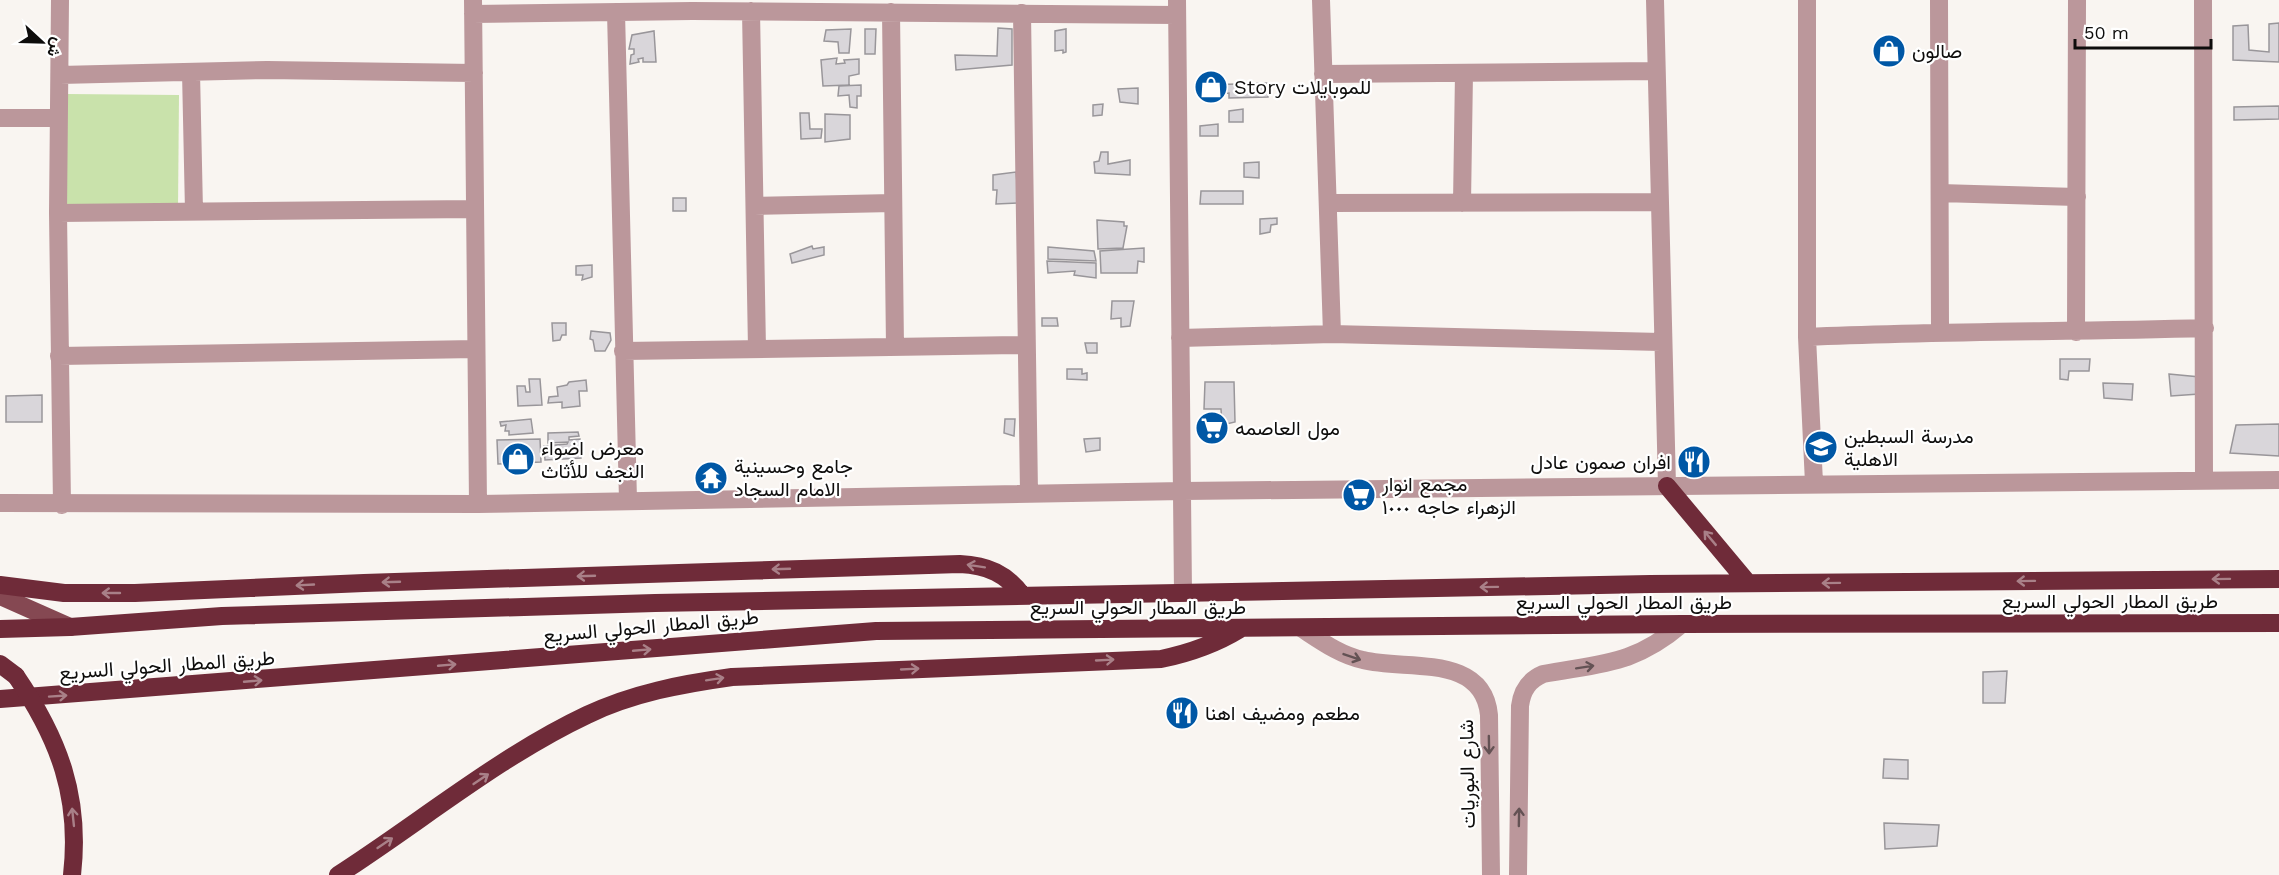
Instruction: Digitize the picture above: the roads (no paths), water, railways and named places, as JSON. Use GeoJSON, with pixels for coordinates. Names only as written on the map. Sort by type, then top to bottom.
{"type":"FeatureCollection","features":[{"type":"Feature","properties":{"kind":"highway"},"geometry":{"type":"LineString","coordinates":[[1667,486],[1748,583]]}},
{"type":"Feature","properties":{"kind":"highway"},"geometry":{"type":"LineString","coordinates":[[0,585],[64,593],[135,593],[364,583],[960,564],[996,571],[1016,586],[1023,596]]}},
{"type":"Feature","properties":{"kind":"highway","name":"طريق المطار الحولي السريع"},"geometry":{"type":"LineString","coordinates":[[0,629],[70,627],[222,616],[655,603],[1748,583],[2279,579]]}},
{"type":"Feature","properties":{"kind":"highway","name":"طريق المطار الحولي السريع"},"geometry":{"type":"LineString","coordinates":[[0,699],[876,631],[1682,624],[2279,623]]}},
{"type":"Feature","properties":{"kind":"highway"},"geometry":{"type":"LineString","coordinates":[[338,875],[545,737],[580,719],[635,697],[683,684],[732,677],[1161,659],[1189,654],[1216,644],[1241,629]]}},
{"type":"Feature","properties":{"kind":"highway"},"geometry":{"type":"LineString","coordinates":[[0,664],[16,676],[41,712],[64,767],[74,826],[72,875]]}},
{"type":"Feature","properties":{"kind":"main road"},"geometry":{"type":"LineString","coordinates":[[0,596],[70,627]]}},
{"type":"Feature","properties":{"kind":"main road"},"geometry":{"type":"LineString","coordinates":[[0,655],[16,676]]}},
{"type":"Feature","properties":{"kind":"street"},"geometry":{"type":"LineString","coordinates":[[60,0],[58,213],[62,505]]}},
{"type":"Feature","properties":{"kind":"street"},"geometry":{"type":"LineString","coordinates":[[1321,0],[1332,334]]}},
{"type":"Feature","properties":{"kind":"street"},"geometry":{"type":"LineString","coordinates":[[1654,0],[1661,342],[1667,486]]}},
{"type":"Feature","properties":{"kind":"street"},"geometry":{"type":"LineString","coordinates":[[1807,0],[1807,337],[1814,483]]}},
{"type":"Feature","properties":{"kind":"street"},"geometry":{"type":"LineString","coordinates":[[1939,0],[1940,331]]}},
{"type":"Feature","properties":{"kind":"street"},"geometry":{"type":"LineString","coordinates":[[2076,332],[2077,0]]}},
{"type":"Feature","properties":{"kind":"street"},"geometry":{"type":"LineString","coordinates":[[2203,0],[2204,480]]}},
{"type":"Feature","properties":{"kind":"street"},"geometry":{"type":"LineString","coordinates":[[478,504],[473,7],[616,12],[692,5],[751,11],[1022,13],[1177,7],[1183,593]]}},
{"type":"Feature","properties":{"kind":"street"},"geometry":{"type":"LineString","coordinates":[[751,11],[757,349]]}},
{"type":"Feature","properties":{"kind":"street"},"geometry":{"type":"LineString","coordinates":[[616,12],[628,500]]}},
{"type":"Feature","properties":{"kind":"street"},"geometry":{"type":"LineString","coordinates":[[891,12],[895,346]]}},
{"type":"Feature","properties":{"kind":"street"},"geometry":{"type":"LineString","coordinates":[[1022,13],[1029,493]]}},
{"type":"Feature","properties":{"kind":"street"},"geometry":{"type":"LineString","coordinates":[[1323,74],[1656,71]]}},
{"type":"Feature","properties":{"kind":"street"},"geometry":{"type":"LineString","coordinates":[[60,75],[191,72],[474,73]]}},
{"type":"Feature","properties":{"kind":"street"},"geometry":{"type":"LineString","coordinates":[[191,72],[194,211]]}},
{"type":"Feature","properties":{"kind":"street"},"geometry":{"type":"LineString","coordinates":[[1462,203],[1464,73]]}},
{"type":"Feature","properties":{"kind":"street"},"geometry":{"type":"LineString","coordinates":[[0,118],[58,118]]}},
{"type":"Feature","properties":{"kind":"street"},"geometry":{"type":"LineString","coordinates":[[1940,193],[2077,197]]}},
{"type":"Feature","properties":{"kind":"street"},"geometry":{"type":"LineString","coordinates":[[1329,203],[1659,202]]}},
{"type":"Feature","properties":{"kind":"street"},"geometry":{"type":"LineString","coordinates":[[755,206],[893,203]]}},
{"type":"Feature","properties":{"kind":"street"},"geometry":{"type":"LineString","coordinates":[[58,213],[474,209]]}},
{"type":"Feature","properties":{"kind":"street"},"geometry":{"type":"LineString","coordinates":[[1807,337],[1940,331],[2076,332],[2205,328]]}},
{"type":"Feature","properties":{"kind":"street"},"geometry":{"type":"LineString","coordinates":[[1180,338],[1332,334],[1661,342]]}},
{"type":"Feature","properties":{"kind":"street"},"geometry":{"type":"LineString","coordinates":[[623,351],[1026,345]]}},
{"type":"Feature","properties":{"kind":"street"},"geometry":{"type":"LineString","coordinates":[[59,356],[475,349]]}},
{"type":"Feature","properties":{"kind":"street"},"geometry":{"type":"LineString","coordinates":[[0,503],[62,505],[478,504],[1029,493],[1814,483],[2279,480]]}},
{"type":"Feature","properties":{"kind":"street"},"geometry":{"type":"LineString","coordinates":[[1518,875],[1520,706],[1524,690],[1529,683],[1543,674],[1633,657],[1660,643],[1682,624]]}},
{"type":"Feature","properties":{"kind":"street","name":"شارع البوريات"},"geometry":{"type":"LineString","coordinates":[[1301,628],[1350,656],[1377,663],[1456,671],[1476,682],[1488,703],[1489,715],[1491,875]]}},
{"type":"Feature","properties":{"kind":"place","name":"صالون"},"geometry":{"type":"Point","coordinates":[1889,51]}},
{"type":"Feature","properties":{"kind":"place","name":"Story للموبايلات"},"geometry":{"type":"Point","coordinates":[1211,87]}},
{"type":"Feature","properties":{"kind":"place","name":"مول العاصمه"},"geometry":{"type":"Point","coordinates":[1212,428]}},
{"type":"Feature","properties":{"kind":"place","name":"مدرسة السبطين الاهلية"},"geometry":{"type":"Point","coordinates":[1821,447]}},
{"type":"Feature","properties":{"kind":"place","name":"معرض اضواء النجف للأثاث"},"geometry":{"type":"Point","coordinates":[518,459]}},
{"type":"Feature","properties":{"kind":"place","name":"افران صمون عادل"},"geometry":{"type":"Point","coordinates":[1694,462]}},
{"type":"Feature","properties":{"kind":"place","name":"جامع وحسينية الامام السجاد"},"geometry":{"type":"Point","coordinates":[711,478]}},
{"type":"Feature","properties":{"kind":"place","name":"مجمع انوار الزهراء حاجه ١٠٠٠"},"geometry":{"type":"Point","coordinates":[1359,495]}},
{"type":"Feature","properties":{"kind":"place","name":"مطعم ومضيف اهنا"},"geometry":{"type":"Point","coordinates":[1182,713]}}]}
